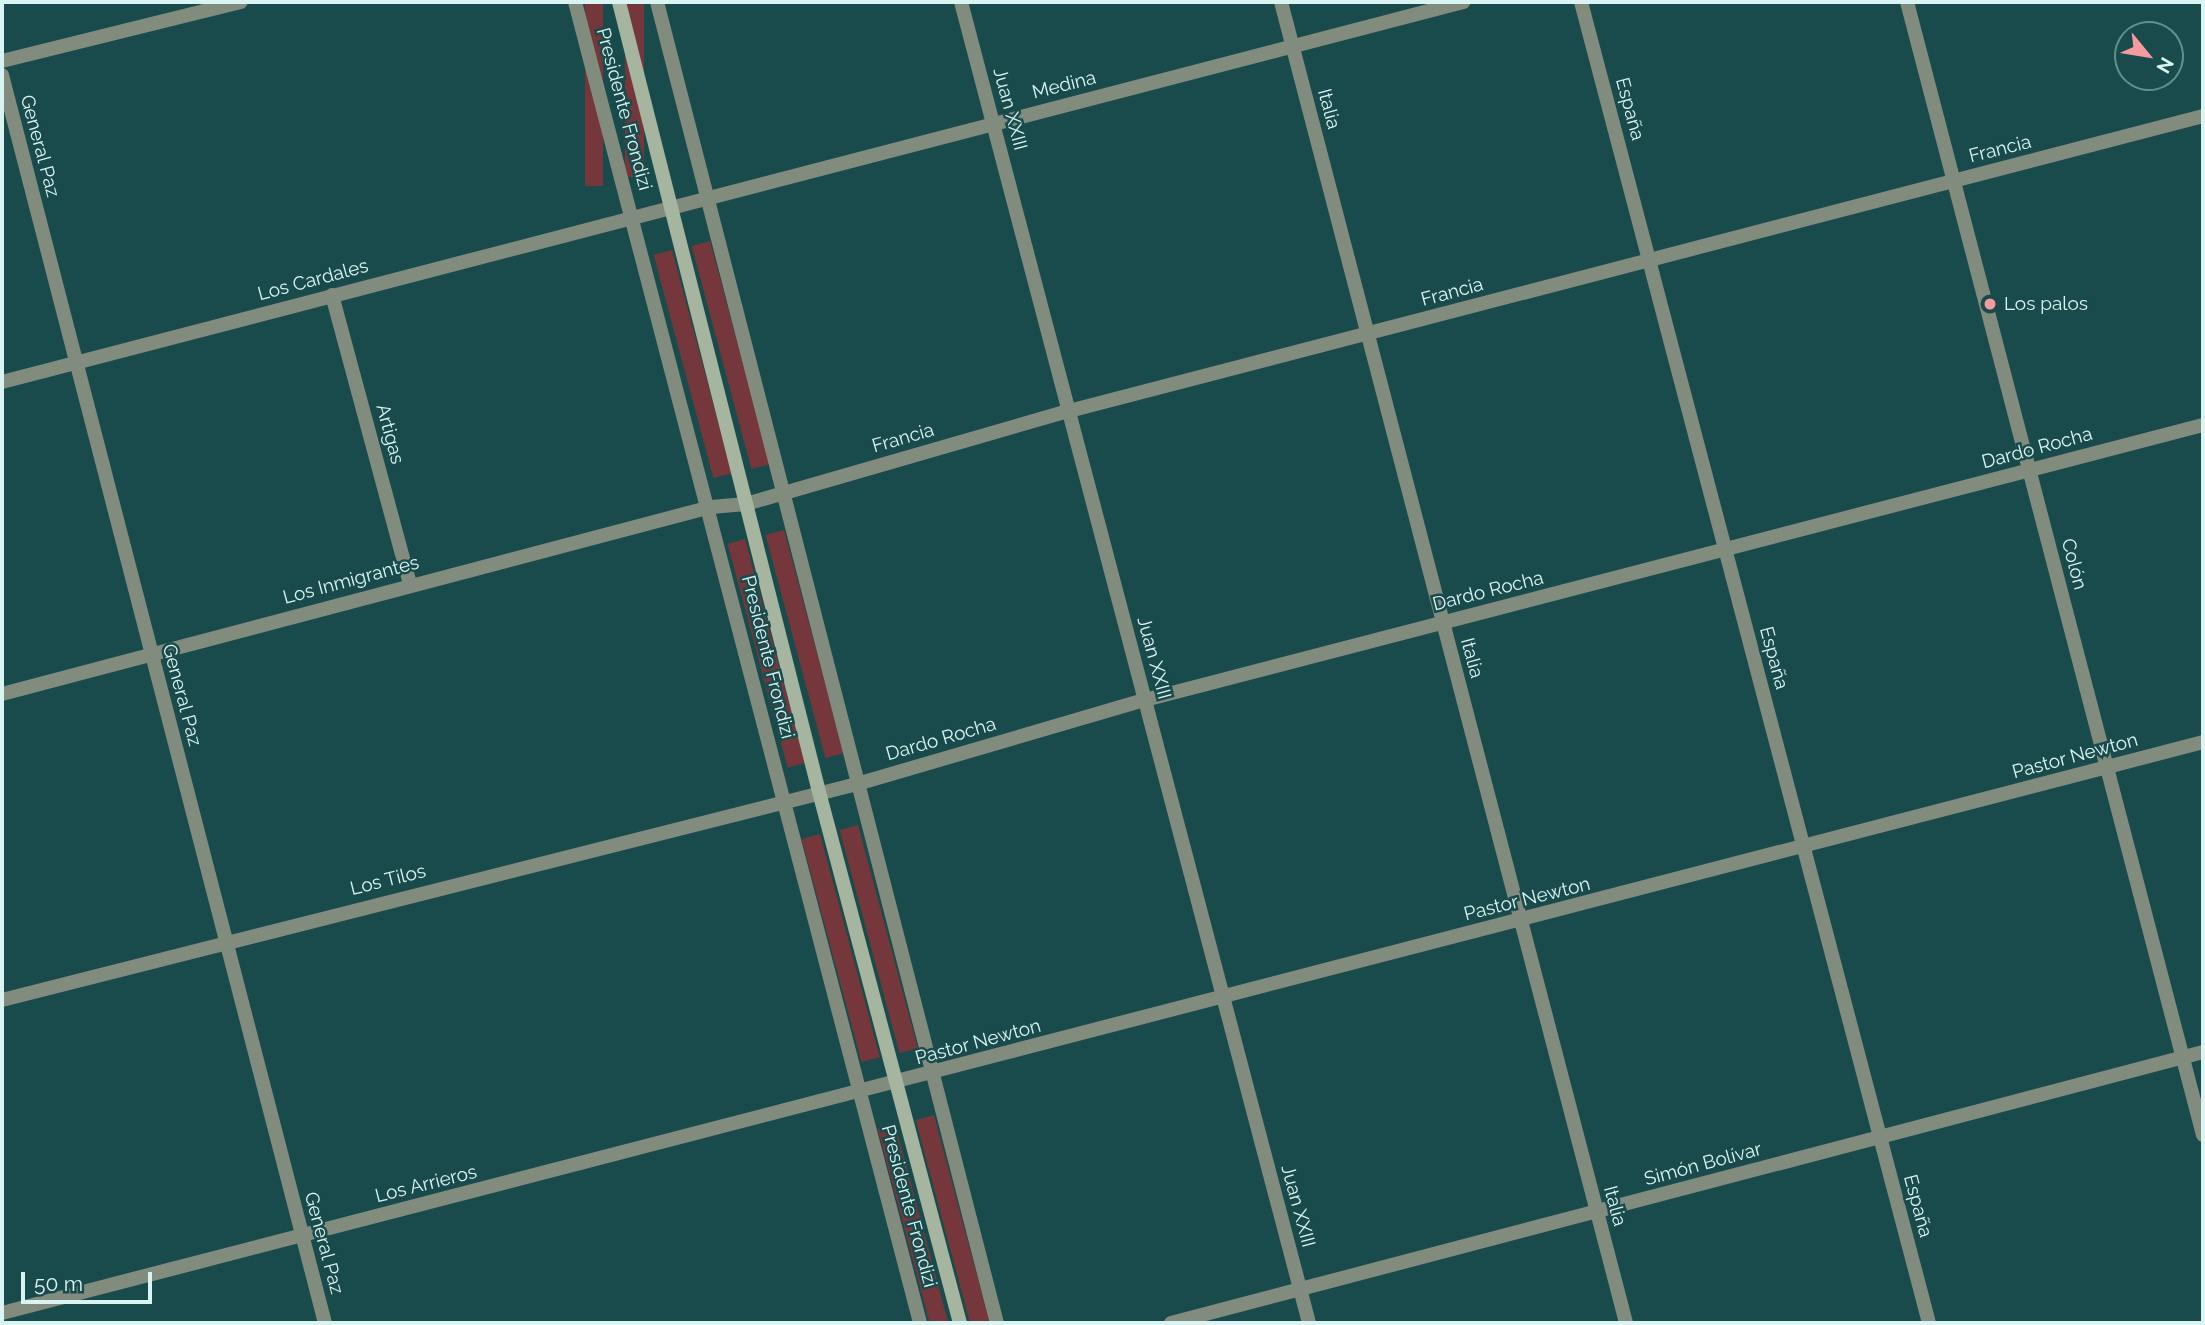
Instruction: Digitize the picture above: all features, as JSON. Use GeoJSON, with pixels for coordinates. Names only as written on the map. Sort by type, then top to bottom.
{"type":"FeatureCollection","features":[{"type":"Feature","properties":{"kind":"main road","name":"Presidente Frondizi"},"geometry":{"type":"LineString","coordinates":[[619,2],[674,207],[819,792],[960,1323]]}},
{"type":"Feature","properties":{"kind":"street"},"geometry":{"type":"LineString","coordinates":[[2,61],[240,2]]}},
{"type":"Feature","properties":{"kind":"street","name":"Presidente Frondizi"},"geometry":{"type":"LineString","coordinates":[[575,2],[710,507],[920,1323]]}},
{"type":"Feature","properties":{"kind":"street"},"geometry":{"type":"LineString","coordinates":[[657,2],[931,1075],[997,1323]]}},
{"type":"Feature","properties":{"kind":"street","name":"Juan XXIII"},"geometry":{"type":"LineString","coordinates":[[961,2],[1309,1323]]}},
{"type":"Feature","properties":{"kind":"street","name":"Italia"},"geometry":{"type":"LineString","coordinates":[[1281,2],[1626,1323]]}},
{"type":"Feature","properties":{"kind":"street","name":"Medina"},"geometry":{"type":"LineString","coordinates":[[633,217],[1463,2]]}},
{"type":"Feature","properties":{"kind":"street","name":"España"},"geometry":{"type":"LineString","coordinates":[[1581,2],[1929,1323]]}},
{"type":"Feature","properties":{"kind":"street","name":"Colón"},"geometry":{"type":"LineString","coordinates":[[1907,2],[2203,1135]]}},
{"type":"Feature","properties":{"kind":"street","name":"General Paz"},"geometry":{"type":"LineString","coordinates":[[2,75],[325,1323]]}},
{"type":"Feature","properties":{"kind":"street","name":"Francia"},"geometry":{"type":"LineString","coordinates":[[710,507],[746,504],[1069,411],[2203,116]]}},
{"type":"Feature","properties":{"kind":"street","name":"Los Cardales"},"geometry":{"type":"LineString","coordinates":[[2,382],[633,217]]}},
{"type":"Feature","properties":{"kind":"street","name":"Artigas"},"geometry":{"type":"LineString","coordinates":[[332,295],[410,584]]}},
{"type":"Feature","properties":{"kind":"street","name":"Dardo Rocha"},"geometry":{"type":"LineString","coordinates":[[785,800],[857,783],[1145,700],[2203,425]]}},
{"type":"Feature","properties":{"kind":"street","name":"Los Inmigrantes"},"geometry":{"type":"LineString","coordinates":[[2,694],[410,584],[710,507]]}},
{"type":"Feature","properties":{"kind":"street","name":"Pastor Newton"},"geometry":{"type":"LineString","coordinates":[[859,1093],[2203,743]]}},
{"type":"Feature","properties":{"kind":"street","name":"Los Tilos"},"geometry":{"type":"LineString","coordinates":[[2,1000],[785,800]]}},
{"type":"Feature","properties":{"kind":"street","name":"Simón Bolívar"},"geometry":{"type":"LineString","coordinates":[[1171,1323],[2203,1052]]}},
{"type":"Feature","properties":{"kind":"street","name":"Los Arrieros"},"geometry":{"type":"LineString","coordinates":[[2,1312],[859,1093]]}},
{"type":"Feature","properties":{"kind":"shaded area"},"geometry":{"type":"Polygon","coordinates":[[[585,2],[603,2],[603,186],[585,186],[585,2]]]}},
{"type":"Feature","properties":{"kind":"shaded area"},"geometry":{"type":"Polygon","coordinates":[[[625,2],[644,2],[644,177],[625,177],[625,2]]]}},
{"type":"Feature","properties":{"kind":"shaded area"},"geometry":{"type":"Polygon","coordinates":[[[710,241],[770,464],[751,469],[692,246],[710,241]]]}},
{"type":"Feature","properties":{"kind":"shaded area"},"geometry":{"type":"Polygon","coordinates":[[[672,250],[732,473],[713,478],[654,255],[672,250]]]}},
{"type":"Feature","properties":{"kind":"shaded area"},"geometry":{"type":"Polygon","coordinates":[[[784,530],[844,753],[825,758],[766,535],[784,530]]]}},
{"type":"Feature","properties":{"kind":"shaded area"},"geometry":{"type":"Polygon","coordinates":[[[745,539],[805,763],[788,768],[728,544],[745,539]]]}},
{"type":"Feature","properties":{"kind":"shaded area"},"geometry":{"type":"Polygon","coordinates":[[[858,825],[918,1048],[899,1053],[840,830],[858,825]]]}},
{"type":"Feature","properties":{"kind":"shaded area"},"geometry":{"type":"Polygon","coordinates":[[[820,834],[880,1057],[861,1062],[802,839],[820,834]]]}},
{"type":"Feature","properties":{"kind":"shaded area"},"geometry":{"type":"Polygon","coordinates":[[[934,1115],[990,1323],[970,1323],[916,1120],[934,1115]]]}},
{"type":"Feature","properties":{"kind":"shaded area"},"geometry":{"type":"Polygon","coordinates":[[[895,1124],[948,1323],[930,1323],[878,1129],[895,1124]]]}},
{"type":"Feature","properties":{"kind":"place","name":"Los palos"},"geometry":{"type":"Point","coordinates":[1990,304]}}]}
